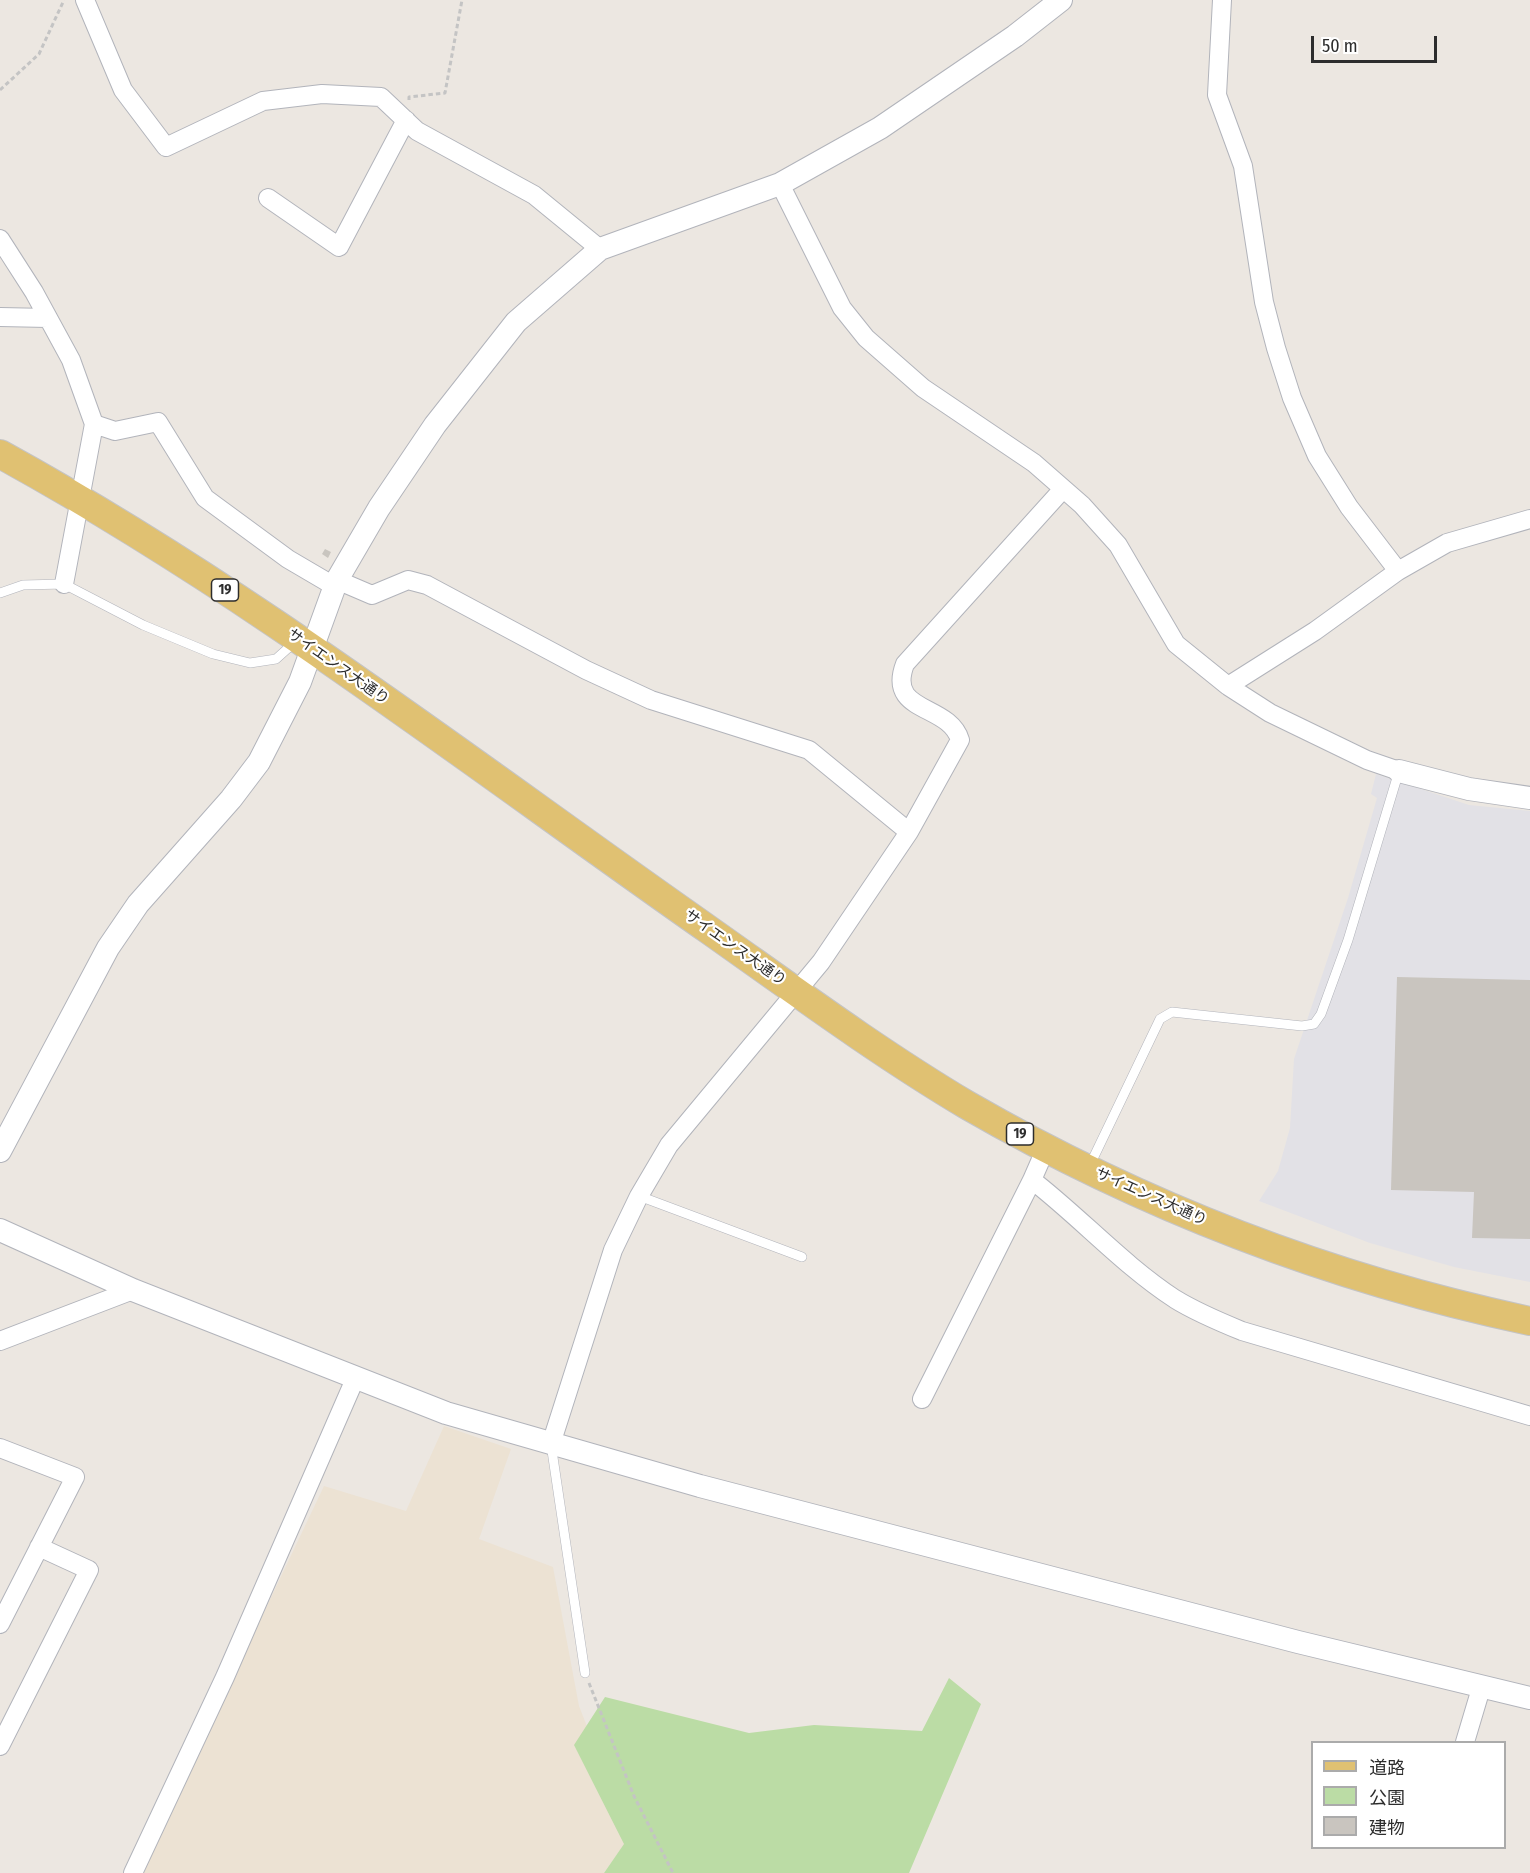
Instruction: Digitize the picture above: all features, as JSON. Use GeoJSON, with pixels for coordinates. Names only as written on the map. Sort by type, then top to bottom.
{"type":"FeatureCollection","features":[{"type":"Feature","properties":{"kind":"main road","name":"サイエンス大通り"},"geometry":{"type":"LineString","coordinates":[[0,454],[81,499],[306,644],[798,992],[931,1083],[1046,1148],[1149,1199],[1295,1256],[1375,1282],[1530,1321]]}},
{"type":"Feature","properties":{"kind":"street"},"geometry":{"type":"LineString","coordinates":[[85,0],[123,90],[166,147],[263,101],[322,94],[381,98],[417,131],[534,195],[600,249]]}},
{"type":"Feature","properties":{"kind":"street"},"geometry":{"type":"LineString","coordinates":[[0,1151],[108,948],[138,904],[231,799],[258,762],[300,682],[306,644],[335,583],[379,508],[435,425],[516,322],[600,249],[780,184],[880,128],[1016,36],[1060,0]]}},
{"type":"Feature","properties":{"kind":"street"},"geometry":{"type":"LineString","coordinates":[[1222,0],[1217,94],[1243,166],[1264,302],[1285,378],[1317,456],[1349,507],[1398,571]]}},
{"type":"Feature","properties":{"kind":"street"},"geometry":{"type":"LineString","coordinates":[[267,198],[339,247],[406,120]]}},
{"type":"Feature","properties":{"kind":"street"},"geometry":{"type":"LineString","coordinates":[[780,184],[842,308],[866,338],[923,388],[1034,463],[1063,489],[1118,545],[1176,644],[1228,686],[1270,713],[1367,760],[1399,771],[1469,789],[1530,798]]}},
{"type":"Feature","properties":{"kind":"street"},"geometry":{"type":"LineString","coordinates":[[0,239],[71,360],[94,424],[64,584]]}},
{"type":"Feature","properties":{"kind":"street"},"geometry":{"type":"LineString","coordinates":[[0,317],[48,318]]}},
{"type":"Feature","properties":{"kind":"street"},"geometry":{"type":"LineString","coordinates":[[94,424],[115,431],[158,422],[205,498],[288,559],[335,583],[372,595],[408,580],[427,585],[586,670],[651,700],[809,750],[909,831]]}},
{"type":"Feature","properties":{"kind":"street"},"geometry":{"type":"LineString","coordinates":[[551,1444],[614,1250],[639,1196],[669,1145],[821,962],[909,831],[960,740],[956,729],[944,718],[911,703],[903,688],[901,675],[905,664],[1063,489]]}},
{"type":"Feature","properties":{"kind":"street"},"geometry":{"type":"LineString","coordinates":[[1228,686],[1315,631],[1398,571],[1448,543],[1530,519]]}},
{"type":"Feature","properties":{"kind":"street"},"geometry":{"type":"LineString","coordinates":[[922,1399],[1046,1148]]}},
{"type":"Feature","properties":{"kind":"street"},"geometry":{"type":"LineString","coordinates":[[1032,1180],[1128,1262],[1176,1299],[1213,1319],[1242,1331],[1530,1416]]}},
{"type":"Feature","properties":{"kind":"street"},"geometry":{"type":"LineString","coordinates":[[0,1230],[133,1290],[446,1413],[699,1486],[1298,1642],[1530,1698]]}},
{"type":"Feature","properties":{"kind":"street"},"geometry":{"type":"LineString","coordinates":[[0,1341],[133,1290]]}},
{"type":"Feature","properties":{"kind":"street"},"geometry":{"type":"LineString","coordinates":[[133,1873],[225,1677],[355,1379]]}},
{"type":"Feature","properties":{"kind":"street"},"geometry":{"type":"LineString","coordinates":[[0,1448],[75,1477],[0,1624]]}},
{"type":"Feature","properties":{"kind":"street"},"geometry":{"type":"LineString","coordinates":[[0,1746],[89,1570],[39,1547]]}},
{"type":"Feature","properties":{"kind":"street"},"geometry":{"type":"LineString","coordinates":[[1467,1741],[1482,1685]]}},
{"type":"Feature","properties":{"kind":"lane"},"geometry":{"type":"LineString","coordinates":[[0,593],[23,585],[64,584],[143,625],[231,660],[250,663],[276,659],[306,644]]}},
{"type":"Feature","properties":{"kind":"lane"},"geometry":{"type":"LineString","coordinates":[[1088,1169],[1160,1019],[1172,1011],[1302,1026],[1314,1024],[1318,1019],[1348,940],[1399,771]]}},
{"type":"Feature","properties":{"kind":"lane"},"geometry":{"type":"LineString","coordinates":[[639,1196],[802,1257]]}},
{"type":"Feature","properties":{"kind":"lane"},"geometry":{"type":"LineString","coordinates":[[551,1444],[585,1673]]}},
{"type":"Feature","properties":{"kind":"path"},"geometry":{"type":"LineString","coordinates":[[0,90],[39,54],[64,0]]}},
{"type":"Feature","properties":{"kind":"path"},"geometry":{"type":"LineString","coordinates":[[406,120],[410,97],[445,93],[462,0]]}},
{"type":"Feature","properties":{"kind":"path"},"geometry":{"type":"LineString","coordinates":[[585,1673],[634,1796],[673,1873]]}},
{"type":"Feature","properties":{"kind":"shaded area"},"geometry":{"type":"Polygon","coordinates":[[[1376,774],[1469,805],[1530,811],[1530,1282],[1454,1267],[1370,1243],[1259,1201],[1278,1171],[1290,1128],[1294,1059],[1348,898],[1377,798],[1371,794],[1376,774]]]}},
{"type":"Feature","properties":{"kind":"shaded area"},"geometry":{"type":"Polygon","coordinates":[[[444,1426],[511,1449],[479,1539],[553,1567],[579,1706],[630,1836],[604,1873],[140,1873],[324,1486],[406,1511],[444,1426]]]}},
{"type":"Feature","properties":{"kind":"green space"},"geometry":{"type":"Polygon","coordinates":[[[949,1678],[981,1704],[909,1873],[604,1873],[624,1844],[574,1745],[605,1697],[749,1733],[814,1725],[922,1731],[949,1678]]]}},
{"type":"Feature","properties":{"kind":"building"},"geometry":{"type":"Polygon","coordinates":[[[325,549],[331,552],[328,558],[322,554],[325,549]]]}},
{"type":"Feature","properties":{"kind":"building"},"geometry":{"type":"Polygon","coordinates":[[[1397,977],[1530,980],[1530,1239],[1472,1238],[1474,1192],[1391,1190],[1397,977]]]}}]}
